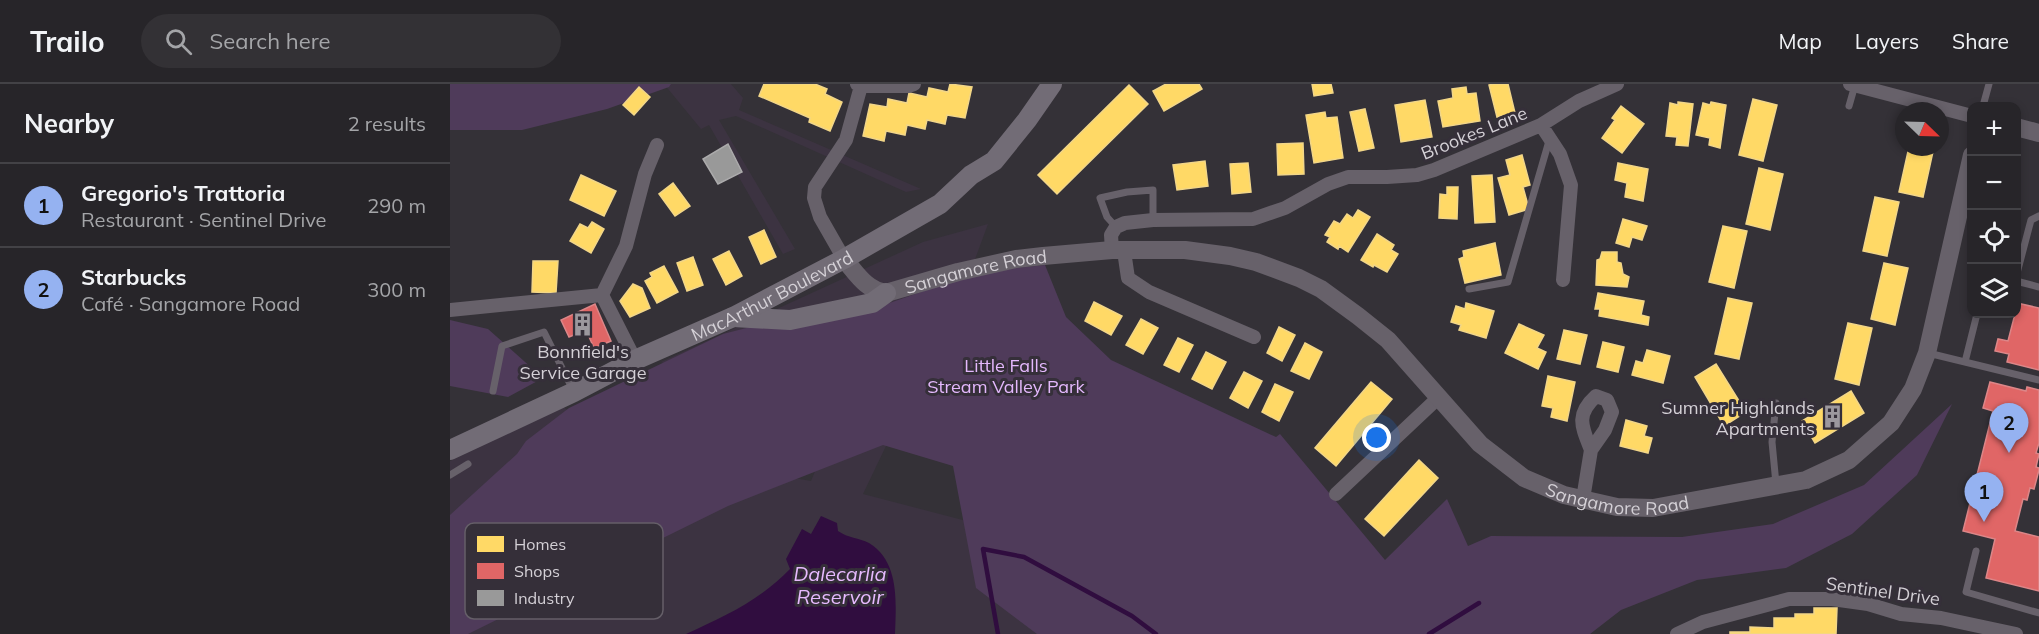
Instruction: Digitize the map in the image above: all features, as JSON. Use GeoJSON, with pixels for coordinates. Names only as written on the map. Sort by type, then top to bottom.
{"type":"FeatureCollection","features":[{"type":"Feature","properties":{"kind":"main road","name":"MacArthur Boulevard"},"geometry":{"type":"LineString","coordinates":[[450,450],[574,392],[635,360],[733,317],[844,259],[940,204],[971,175],[994,161],[1052,84]]}},
{"type":"Feature","properties":{"kind":"main road"},"geometry":{"type":"LineString","coordinates":[[733,317],[790,320],[872,303],[886,293]]}},
{"type":"Feature","properties":{"kind":"street"},"geometry":{"type":"LineString","coordinates":[[844,259],[820,217],[814,198],[815,187],[846,140],[859,85],[908,86],[914,84]]}},
{"type":"Feature","properties":{"kind":"street","name":"Brookes Lane"},"geometry":{"type":"LineString","coordinates":[[1116,227],[1125,222],[1153,220],[1253,219],[1285,208],[1328,184],[1348,177],[1387,177],[1425,172],[1470,156],[1541,125],[1579,100],[1617,84]]}},
{"type":"Feature","properties":{"kind":"street"},"geometry":{"type":"LineString","coordinates":[[1852,85],[1967,115]]}},
{"type":"Feature","properties":{"kind":"street"},"geometry":{"type":"LineString","coordinates":[[1541,125],[1560,154],[1571,185],[1563,280]]}},
{"type":"Feature","properties":{"kind":"street"},"geometry":{"type":"LineString","coordinates":[[2021,128],[2039,133]]}},
{"type":"Feature","properties":{"kind":"street"},"geometry":{"type":"LineString","coordinates":[[602,295],[626,246],[645,174],[657,145]]}},
{"type":"Feature","properties":{"kind":"street","name":"Sangamore Road"},"geometry":{"type":"LineString","coordinates":[[844,259],[867,286],[875,291],[886,293],[958,272],[1016,259],[1118,250],[1210,252],[1256,262],[1299,278],[1340,302],[1388,340],[1480,444],[1524,478],[1564,495],[1617,507],[1653,508],[1806,480],[1849,460],[1891,423],[1913,389],[1927,352],[1971,156]]}},
{"type":"Feature","properties":{"kind":"street"},"geometry":{"type":"LineString","coordinates":[[1116,227],[1111,235],[1128,278],[1149,292],[1254,337]]}},
{"type":"Feature","properties":{"kind":"street"},"geometry":{"type":"LineString","coordinates":[[450,310],[602,295]]}},
{"type":"Feature","properties":{"kind":"street"},"geometry":{"type":"LineString","coordinates":[[602,295],[635,360]]}},
{"type":"Feature","properties":{"kind":"street"},"geometry":{"type":"LineString","coordinates":[[1336,494],[1438,398]]}},
{"type":"Feature","properties":{"kind":"street"},"geometry":{"type":"LineString","coordinates":[[1582,499],[1591,450]]}},
{"type":"Feature","properties":{"kind":"street","name":"Sentinel Drive"},"geometry":{"type":"LineString","coordinates":[[1677,634],[1703,622],[1789,599],[1832,599],[1868,604],[1901,614],[1941,618],[2016,634]]}},
{"type":"Feature","properties":{"kind":"lane"},"geometry":{"type":"LineString","coordinates":[[1984,102],[1989,84]]}},
{"type":"Feature","properties":{"kind":"lane"},"geometry":{"type":"LineString","coordinates":[[1849,106],[1852,85]]}},
{"type":"Feature","properties":{"kind":"lane"},"geometry":{"type":"LineString","coordinates":[[1469,289],[1508,282],[1550,138]]}},
{"type":"Feature","properties":{"kind":"lane"},"geometry":{"type":"LineString","coordinates":[[1116,227],[1107,217],[1100,198],[1120,193],[1153,190],[1153,220]]}},
{"type":"Feature","properties":{"kind":"lane"},"geometry":{"type":"LineString","coordinates":[[2020,264],[2031,220],[2039,216]]}},
{"type":"Feature","properties":{"kind":"lane"},"geometry":{"type":"LineString","coordinates":[[2021,281],[2039,287]]}},
{"type":"Feature","properties":{"kind":"lane"},"geometry":{"type":"LineString","coordinates":[[1965,362],[1976,318]]}},
{"type":"Feature","properties":{"kind":"lane"},"geometry":{"type":"LineString","coordinates":[[493,391],[502,346],[544,332],[574,392]]}},
{"type":"Feature","properties":{"kind":"lane"},"geometry":{"type":"LineString","coordinates":[[1927,352],[2039,380]]}},
{"type":"Feature","properties":{"kind":"lane"},"geometry":{"type":"LineString","coordinates":[[1776,403],[1772,442],[1776,485]]}},
{"type":"Feature","properties":{"kind":"lane"},"geometry":{"type":"LineString","coordinates":[[450,475],[468,464]]}},
{"type":"Feature","properties":{"kind":"lane"},"geometry":{"type":"LineString","coordinates":[[1976,551],[1966,592],[2039,614]]}},
{"type":"Feature","properties":{"kind":"shaded area"},"geometry":{"type":"Polygon","coordinates":[[[664,84],[731,84],[743,98],[739,110],[921,189],[906,192],[736,116],[719,120],[795,249],[783,254],[709,125],[701,129],[664,84]]]}},
{"type":"Feature","properties":{"kind":"shaded area"},"geometry":{"type":"Polygon","coordinates":[[[988,224],[974,262],[863,494],[1001,530],[1141,634],[450,634],[450,461],[563,407],[625,448],[811,481],[826,445],[661,362],[923,242],[988,224]]]}},
{"type":"Feature","properties":{"kind":"green space"},"geometry":{"type":"Polygon","coordinates":[[[450,84],[671,84],[669,87],[607,109],[522,130],[450,130],[450,84]]]}},
{"type":"Feature","properties":{"kind":"green space","name":"Little Falls Stream Valley Park"},"geometry":{"type":"Polygon","coordinates":[[[1045,265],[1066,317],[1111,360],[1276,437],[1280,434],[1385,560],[1447,499],[1468,546],[1491,536],[1682,537],[1773,524],[1864,485],[1952,404],[1917,475],[1852,534],[1786,568],[1697,580],[1621,610],[1590,634],[1037,634],[976,588],[953,466],[883,445],[728,506],[663,538],[663,523],[465,523],[465,619],[498,619],[468,634],[450,634],[450,515],[517,454],[526,441],[569,408],[723,334],[754,326],[875,308],[953,281],[1015,268],[1045,265]]]}},
{"type":"Feature","properties":{"kind":"green space"},"geometry":{"type":"Polygon","coordinates":[[[450,320],[488,329],[543,378],[508,397],[450,386],[450,320]]]}},
{"type":"Feature","properties":{"kind":"water","name":"Dalecarlia Reservoir"},"geometry":{"type":"Polygon","coordinates":[[[821,516],[837,523],[838,531],[869,543],[886,561],[894,584],[895,634],[686,634],[741,607],[778,580],[790,569],[786,559],[802,529],[811,534],[821,516]]]}},
{"type":"Feature","properties":{"kind":"building: Homes"},"geometry":{"type":"Polygon","coordinates":[[[764,84],[815,84],[827,89],[825,94],[842,102],[830,131],[809,122],[810,118],[759,96],[764,84]]]}},
{"type":"Feature","properties":{"kind":"building: Homes"},"geometry":{"type":"Polygon","coordinates":[[[950,84],[972,87],[965,118],[947,115],[945,124],[927,120],[925,129],[907,125],[905,135],[886,131],[884,141],[863,136],[870,104],[887,107],[888,99],[907,103],[909,93],[927,97],[929,88],[948,92],[950,84]]]}},
{"type":"Feature","properties":{"kind":"building: Homes"},"geometry":{"type":"Polygon","coordinates":[[[1166,84],[1199,84],[1202,89],[1164,111],[1153,91],[1166,84]]]}},
{"type":"Feature","properties":{"kind":"building: Homes"},"geometry":{"type":"Polygon","coordinates":[[[1312,84],[1331,84],[1333,93],[1314,96],[1312,84]]]}},
{"type":"Feature","properties":{"kind":"building: Homes"},"geometry":{"type":"Polygon","coordinates":[[[1508,84],[1515,113],[1497,117],[1489,85],[1508,84]]]}},
{"type":"Feature","properties":{"kind":"building: Homes"},"geometry":{"type":"Polygon","coordinates":[[[1129,85],[1148,104],[1057,194],[1038,175],[1129,85]]]}},
{"type":"Feature","properties":{"kind":"building: Homes"},"geometry":{"type":"Polygon","coordinates":[[[639,87],[650,97],[634,115],[623,105],[639,87]]]}},
{"type":"Feature","properties":{"kind":"building: Homes"},"geometry":{"type":"Polygon","coordinates":[[[1466,87],[1467,94],[1476,93],[1480,121],[1443,127],[1438,101],[1453,98],[1452,89],[1466,87]]]}},
{"type":"Feature","properties":{"kind":"building: Homes"},"geometry":{"type":"Polygon","coordinates":[[[1753,99],[1777,105],[1763,161],[1739,155],[1753,99]]]}},
{"type":"Feature","properties":{"kind":"building: Homes"},"geometry":{"type":"Polygon","coordinates":[[[1425,100],[1432,137],[1401,142],[1395,105],[1425,100]]]}},
{"type":"Feature","properties":{"kind":"building: Homes"},"geometry":{"type":"Polygon","coordinates":[[[1678,102],[1693,104],[1688,146],[1676,145],[1677,137],[1666,136],[1670,103],[1678,105],[1678,102]]]}},
{"type":"Feature","properties":{"kind":"building: Homes"},"geometry":{"type":"Polygon","coordinates":[[[1711,102],[1726,105],[1720,148],[1709,145],[1710,138],[1696,135],[1703,103],[1710,105],[1711,102]]]}},
{"type":"Feature","properties":{"kind":"building: Homes"},"geometry":{"type":"Polygon","coordinates":[[[1621,106],[1644,124],[1622,153],[1602,138],[1615,120],[1612,118],[1621,106]]]}},
{"type":"Feature","properties":{"kind":"building: Homes"},"geometry":{"type":"Polygon","coordinates":[[[1365,109],[1374,148],[1359,151],[1350,112],[1365,109]]]}},
{"type":"Feature","properties":{"kind":"building: Homes"},"geometry":{"type":"Polygon","coordinates":[[[1325,112],[1326,118],[1337,117],[1343,158],[1314,163],[1306,115],[1325,112]]]}},
{"type":"Feature","properties":{"kind":"building: Homes"},"geometry":{"type":"Polygon","coordinates":[[[1303,143],[1304,174],[1278,175],[1277,144],[1303,143]]]}},
{"type":"Feature","properties":{"kind":"building: Homes"},"geometry":{"type":"Polygon","coordinates":[[[1522,155],[1530,185],[1523,187],[1529,209],[1509,215],[1498,178],[1510,175],[1506,160],[1522,155]]]}},
{"type":"Feature","properties":{"kind":"building: Homes"},"geometry":{"type":"Polygon","coordinates":[[[1907,156],[1932,156],[1923,197],[1899,192],[1907,156]]]}},
{"type":"Feature","properties":{"kind":"building: Homes"},"geometry":{"type":"Polygon","coordinates":[[[1205,161],[1208,186],[1177,190],[1173,165],[1205,161]]]}},
{"type":"Feature","properties":{"kind":"building: Homes"},"geometry":{"type":"Polygon","coordinates":[[[1248,163],[1251,192],[1232,194],[1230,164],[1248,163]]]}},
{"type":"Feature","properties":{"kind":"building: Homes"},"geometry":{"type":"Polygon","coordinates":[[[1618,163],[1648,169],[1643,201],[1625,197],[1627,183],[1615,180],[1618,163]]]}},
{"type":"Feature","properties":{"kind":"building: Homes"},"geometry":{"type":"Polygon","coordinates":[[[1759,168],[1783,174],[1770,230],[1746,224],[1759,168]]]}},
{"type":"Feature","properties":{"kind":"building: Homes"},"geometry":{"type":"Polygon","coordinates":[[[581,175],[616,191],[604,216],[570,200],[581,175]]]}},
{"type":"Feature","properties":{"kind":"building: Homes"},"geometry":{"type":"Polygon","coordinates":[[[1492,175],[1495,222],[1475,223],[1472,176],[1492,175]]]}},
{"type":"Feature","properties":{"kind":"building: Homes"},"geometry":{"type":"Polygon","coordinates":[[[673,183],[690,206],[675,216],[659,194],[673,183]]]}},
{"type":"Feature","properties":{"kind":"building: Homes"},"geometry":{"type":"Polygon","coordinates":[[[1447,187],[1458,187],[1457,219],[1439,218],[1440,194],[1447,195],[1447,187]]]}},
{"type":"Feature","properties":{"kind":"building: Homes"},"geometry":{"type":"Polygon","coordinates":[[[1875,197],[1899,202],[1887,256],[1863,251],[1875,197]]]}},
{"type":"Feature","properties":{"kind":"building: Homes"},"geometry":{"type":"Polygon","coordinates":[[[1358,210],[1370,217],[1348,252],[1327,242],[1330,237],[1325,235],[1334,221],[1340,224],[1347,214],[1353,218],[1358,210]]]}},
{"type":"Feature","properties":{"kind":"building: Homes"},"geometry":{"type":"Polygon","coordinates":[[[1623,219],[1647,226],[1642,240],[1632,237],[1629,247],[1616,243],[1623,219]]]}},
{"type":"Feature","properties":{"kind":"building: Homes"},"geometry":{"type":"Polygon","coordinates":[[[592,222],[604,229],[591,253],[570,241],[580,224],[588,228],[592,222]]]}},
{"type":"Feature","properties":{"kind":"building: Homes"},"geometry":{"type":"Polygon","coordinates":[[[1723,226],[1747,231],[1734,288],[1709,282],[1723,226]]]}},
{"type":"Feature","properties":{"kind":"building: Homes"},"geometry":{"type":"Polygon","coordinates":[[[764,230],[776,257],[761,264],[749,237],[764,230]]]}},
{"type":"Feature","properties":{"kind":"building: Homes"},"geometry":{"type":"Polygon","coordinates":[[[1377,234],[1394,245],[1391,250],[1398,254],[1387,272],[1361,260],[1377,234]]]}},
{"type":"Feature","properties":{"kind":"building: Homes"},"geometry":{"type":"Polygon","coordinates":[[[1495,243],[1501,275],[1465,283],[1459,259],[1464,257],[1463,251],[1495,243]]]}},
{"type":"Feature","properties":{"kind":"building: Homes"},"geometry":{"type":"Polygon","coordinates":[[[729,251],[742,276],[726,285],[713,259],[729,251]]]}},
{"type":"Feature","properties":{"kind":"building: Homes"},"geometry":{"type":"Polygon","coordinates":[[[1602,252],[1617,252],[1617,262],[1621,263],[1623,274],[1629,277],[1627,287],[1596,285],[1597,260],[1600,259],[1602,252]]]}},
{"type":"Feature","properties":{"kind":"building: Homes"},"geometry":{"type":"Polygon","coordinates":[[[693,257],[703,285],[687,291],[677,263],[693,257]]]}},
{"type":"Feature","properties":{"kind":"building: Homes"},"geometry":{"type":"Polygon","coordinates":[[[533,261],[558,261],[556,293],[532,292],[533,261]]]}},
{"type":"Feature","properties":{"kind":"building: Homes"},"geometry":{"type":"Polygon","coordinates":[[[1884,263],[1908,268],[1895,325],[1871,319],[1884,263]]]}},
{"type":"Feature","properties":{"kind":"building: Homes"},"geometry":{"type":"Polygon","coordinates":[[[664,266],[678,292],[657,303],[645,281],[652,277],[650,273],[664,266]]]}},
{"type":"Feature","properties":{"kind":"building: Homes"},"geometry":{"type":"Polygon","coordinates":[[[633,284],[642,288],[650,308],[630,317],[620,301],[633,284]]]}},
{"type":"Feature","properties":{"kind":"building: Homes"},"geometry":{"type":"Polygon","coordinates":[[[1598,293],[1644,301],[1641,315],[1649,317],[1648,325],[1599,316],[1600,309],[1595,309],[1598,293]]]}},
{"type":"Feature","properties":{"kind":"building: Homes"},"geometry":{"type":"Polygon","coordinates":[[[1728,298],[1752,303],[1739,359],[1715,354],[1728,298]]]}},
{"type":"Feature","properties":{"kind":"building: Homes"},"geometry":{"type":"Polygon","coordinates":[[[1094,302],[1122,316],[1111,335],[1085,321],[1094,302]]]}},
{"type":"Feature","properties":{"kind":"building: Homes"},"geometry":{"type":"Polygon","coordinates":[[[1466,303],[1494,311],[1486,338],[1459,330],[1461,325],[1451,322],[1456,306],[1465,309],[1466,303]]]}},
{"type":"Feature","properties":{"kind":"building: Homes"},"geometry":{"type":"Polygon","coordinates":[[[1141,319],[1158,328],[1143,354],[1126,345],[1141,319]]]}},
{"type":"Feature","properties":{"kind":"building: Homes","name":"Sumner Highlands Apartments"},"geometry":{"type":"Polygon","coordinates":[[[1848,323],[1872,328],[1859,385],[1835,379],[1848,323]]]}},
{"type":"Feature","properties":{"kind":"building: Homes"},"geometry":{"type":"Polygon","coordinates":[[[1519,324],[1544,335],[1537,348],[1546,352],[1538,369],[1505,353],[1519,324]]]}},
{"type":"Feature","properties":{"kind":"building: Homes"},"geometry":{"type":"Polygon","coordinates":[[[1279,327],[1295,335],[1282,361],[1267,353],[1279,327]]]}},
{"type":"Feature","properties":{"kind":"building: Homes"},"geometry":{"type":"Polygon","coordinates":[[[1564,330],[1587,335],[1580,364],[1557,359],[1564,330]]]}},
{"type":"Feature","properties":{"kind":"building: Homes"},"geometry":{"type":"Polygon","coordinates":[[[1178,338],[1193,345],[1179,372],[1164,365],[1178,338]]]}},
{"type":"Feature","properties":{"kind":"building: Homes"},"geometry":{"type":"Polygon","coordinates":[[[1603,342],[1624,347],[1618,372],[1597,367],[1603,342]]]}},
{"type":"Feature","properties":{"kind":"building: Homes"},"geometry":{"type":"Polygon","coordinates":[[[1305,343],[1322,352],[1309,379],[1291,371],[1305,343]]]}},
{"type":"Feature","properties":{"kind":"building: Homes"},"geometry":{"type":"Polygon","coordinates":[[[1647,350],[1670,356],[1663,383],[1632,375],[1636,361],[1643,363],[1647,350]]]}},
{"type":"Feature","properties":{"kind":"building: Homes"},"geometry":{"type":"Polygon","coordinates":[[[1206,352],[1226,362],[1212,389],[1192,379],[1206,352]]]}},
{"type":"Feature","properties":{"kind":"building: Homes"},"geometry":{"type":"Polygon","coordinates":[[[1716,364],[1746,412],[1724,426],[1695,377],[1716,364]]]}},
{"type":"Feature","properties":{"kind":"building: Homes"},"geometry":{"type":"Polygon","coordinates":[[[1244,372],[1262,381],[1248,408],[1230,398],[1244,372]]]}},
{"type":"Feature","properties":{"kind":"building: Homes"},"geometry":{"type":"Polygon","coordinates":[[[1548,376],[1575,382],[1567,421],[1551,417],[1553,408],[1542,406],[1548,376]]]}},
{"type":"Feature","properties":{"kind":"building: Homes"},"geometry":{"type":"Polygon","coordinates":[[[1371,382],[1392,399],[1336,466],[1315,448],[1371,382]]]}},
{"type":"Feature","properties":{"kind":"building: Homes"},"geometry":{"type":"Polygon","coordinates":[[[1275,384],[1293,392],[1279,421],[1262,412],[1275,384]]]}},
{"type":"Feature","properties":{"kind":"building: Homes","name":"Sumner Highlands Apartments"},"geometry":{"type":"Polygon","coordinates":[[[1851,391],[1864,413],[1815,443],[1802,421],[1851,391]]]}},
{"type":"Feature","properties":{"kind":"building: Homes"},"geometry":{"type":"Polygon","coordinates":[[[1626,420],[1647,426],[1644,436],[1652,438],[1648,453],[1620,446],[1626,420]]]}},
{"type":"Feature","properties":{"kind":"building: Homes"},"geometry":{"type":"Polygon","coordinates":[[[1419,460],[1438,478],[1384,536],[1365,519],[1419,460]]]}},
{"type":"Feature","properties":{"kind":"building: Homes"},"geometry":{"type":"Polygon","coordinates":[[[1814,608],[1837,608],[1836,634],[1730,634],[1730,632],[1750,632],[1750,627],[1774,628],[1774,618],[1795,618],[1795,614],[1814,614],[1814,608]]]}},
{"type":"Feature","properties":{"kind":"building: Shops","name":"Bonnfield's Service Garage"},"geometry":{"type":"Polygon","coordinates":[[[595,304],[611,341],[594,348],[586,330],[569,337],[561,320],[595,304]]]}},
{"type":"Feature","properties":{"kind":"building: Shops"},"geometry":{"type":"Polygon","coordinates":[[[2021,304],[2039,308],[2039,370],[2007,362],[2009,354],[1995,351],[1998,339],[2008,341],[2014,318],[2021,318],[2021,304]]]}},
{"type":"Feature","properties":{"kind":"building: Shops"},"geometry":{"type":"Polygon","coordinates":[[[1990,382],[2026,391],[2027,387],[2039,390],[2039,443],[2036,453],[2039,454],[2036,467],[2039,470],[2034,489],[2030,488],[2027,500],[2023,499],[2015,531],[2039,537],[2039,591],[1986,578],[1995,539],[1963,531],[1993,411],[1983,408],[1990,382]]]}},
{"type":"Feature","properties":{"kind":"building: Industry"},"geometry":{"type":"Polygon","coordinates":[[[728,144],[742,172],[718,184],[703,159],[728,144]]]}},
{"type":"Feature","properties":{"kind":"waterway"},"geometry":{"type":"LineString","coordinates":[[998,634],[983,549],[1024,557],[1132,616],[1156,634]]}},
{"type":"Feature","properties":{"kind":"waterway"},"geometry":{"type":"LineString","coordinates":[[1429,634],[1479,603]]}},
{"type":"Feature","properties":{"kind":"place","name":"Bonnfield's Service Garage"},"geometry":{"type":"Point","coordinates":[583,325]}},
{"type":"Feature","properties":{"kind":"place","name":"Sumner Highlands Apartments"},"geometry":{"type":"Point","coordinates":[1833,417]}},
{"type":"Feature","properties":{"kind":"place","name":"Starbucks"},"geometry":{"type":"Point","coordinates":[2009,453]}},
{"type":"Feature","properties":{"kind":"place","name":"Gregorio's Trattoria"},"geometry":{"type":"Point","coordinates":[1984,522]}}]}
